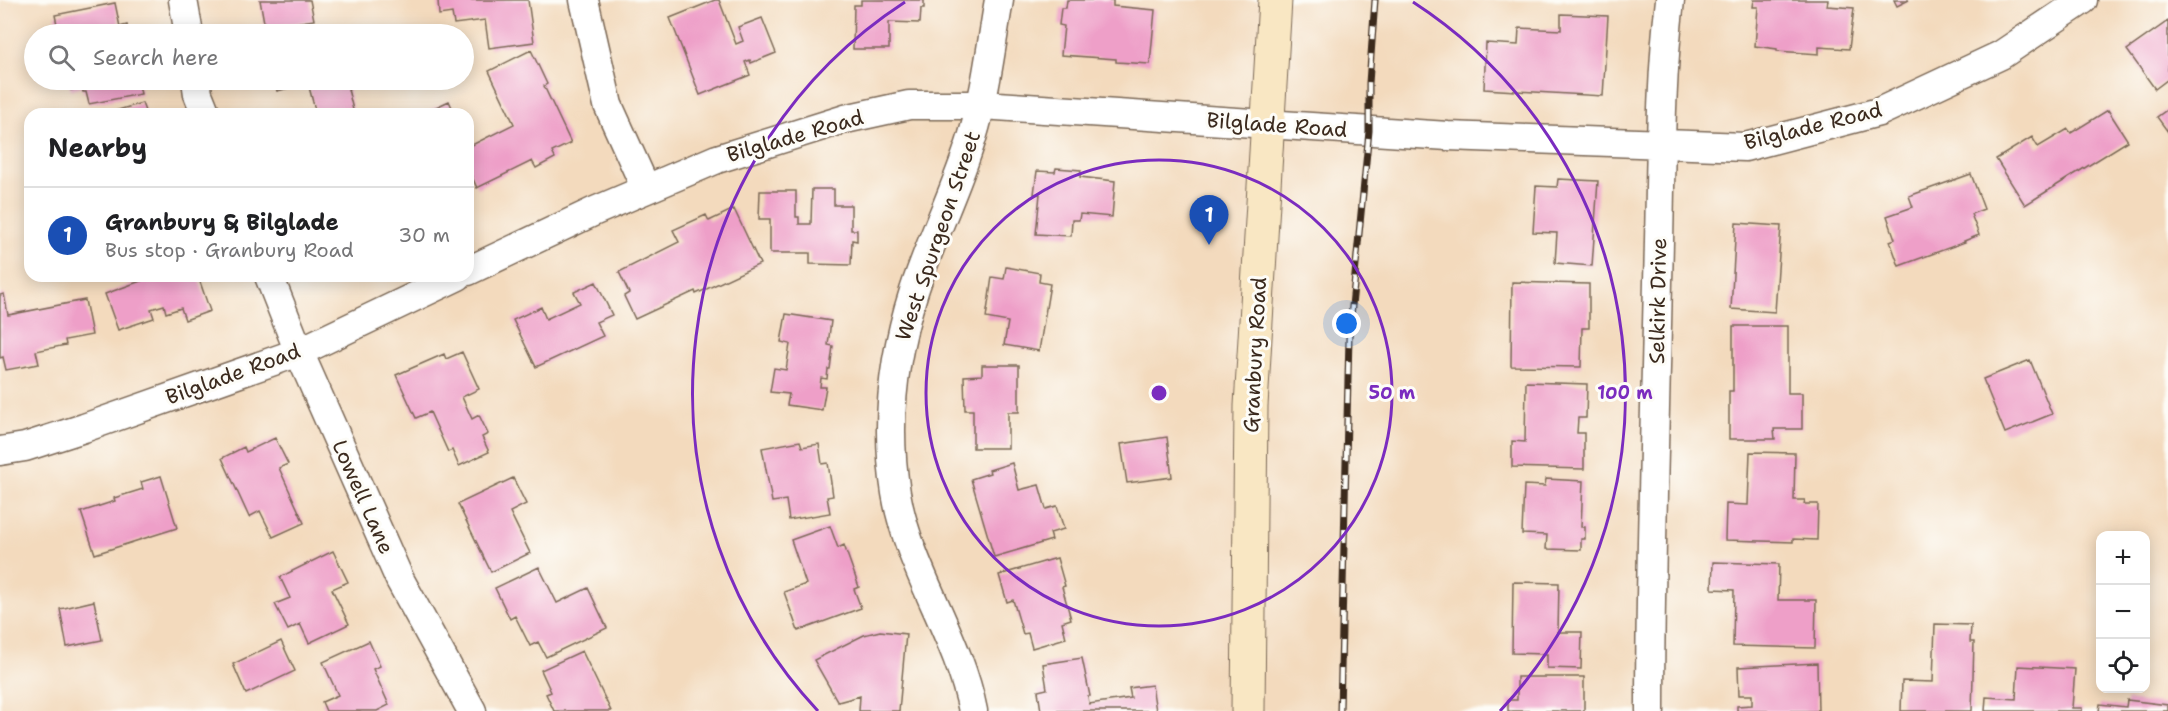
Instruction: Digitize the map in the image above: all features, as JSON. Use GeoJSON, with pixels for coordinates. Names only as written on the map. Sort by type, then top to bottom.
{"type":"FeatureCollection","features":[{"type":"Feature","properties":{"kind":"main road","name":"Granbury Road"},"geometry":{"type":"LineString","coordinates":[[1248,711],[1251,406],[1275,0]]}},
{"type":"Feature","properties":{"kind":"street"},"geometry":{"type":"LineString","coordinates":[[183,0],[187,24]]}},
{"type":"Feature","properties":{"kind":"street"},"geometry":{"type":"LineString","coordinates":[[584,0],[608,105],[646,189]]}},
{"type":"Feature","properties":{"kind":"street","name":"West Spurgeon Street"},"geometry":{"type":"LineString","coordinates":[[973,711],[954,646],[915,558],[904,525],[896,494],[891,428],[897,356],[905,322],[982,105],[999,0]]}},
{"type":"Feature","properties":{"kind":"street","name":"Selkirk Drive"},"geometry":{"type":"LineString","coordinates":[[1650,711],[1650,602],[1662,144],[1665,43],[1670,0]]}},
{"type":"Feature","properties":{"kind":"street","name":"Bilglade Road"},"geometry":{"type":"LineString","coordinates":[[474,268],[595,211],[717,159],[845,119],[909,105],[982,105],[1448,136],[1745,147],[1879,112],[2001,55],[2083,0]]}},
{"type":"Feature","properties":{"kind":"street"},"geometry":{"type":"LineString","coordinates":[[197,90],[204,108]]}},
{"type":"Feature","properties":{"kind":"street","name":"Lowell Lane"},"geometry":{"type":"LineString","coordinates":[[271,282],[298,352],[400,580],[472,711]]}},
{"type":"Feature","properties":{"kind":"street","name":"Bilglade Road"},"geometry":{"type":"LineString","coordinates":[[0,451],[25,447],[84,428],[298,352],[445,282]]}},
{"type":"Feature","properties":{"kind":"building"},"geometry":{"type":"Polygon","coordinates":[[[260,0],[310,0],[314,20],[290,24],[264,24],[260,0]]]}},
{"type":"Feature","properties":{"kind":"building"},"geometry":{"type":"Polygon","coordinates":[[[438,0],[528,0],[534,42],[489,48],[485,20],[454,24],[452,13],[439,15],[438,0]]]}},
{"type":"Feature","properties":{"kind":"building"},"geometry":{"type":"Polygon","coordinates":[[[719,0],[736,44],[743,41],[738,27],[762,18],[776,53],[751,63],[750,60],[745,62],[750,75],[700,95],[670,18],[719,0]]]}},
{"type":"Feature","properties":{"kind":"building"},"geometry":{"type":"Polygon","coordinates":[[[861,0],[924,0],[924,8],[921,8],[920,23],[889,22],[889,49],[853,49],[854,5],[861,5],[861,0]]]}},
{"type":"Feature","properties":{"kind":"building"},"geometry":{"type":"Polygon","coordinates":[[[1067,0],[1113,0],[1113,6],[1155,10],[1150,64],[1061,55],[1064,26],[1059,25],[1061,8],[1066,8],[1067,0]]]}},
{"type":"Feature","properties":{"kind":"building"},"geometry":{"type":"Polygon","coordinates":[[[1754,0],[1828,0],[1827,6],[1854,8],[1849,49],[1819,47],[1819,54],[1777,51],[1777,49],[1755,46],[1758,7],[1753,7],[1754,0]]]}},
{"type":"Feature","properties":{"kind":"building"},"geometry":{"type":"Polygon","coordinates":[[[1894,0],[1909,0],[1897,6],[1894,0]]]}},
{"type":"Feature","properties":{"kind":"building"},"geometry":{"type":"Polygon","coordinates":[[[115,3],[119,24],[57,24],[55,15],[115,3]]]}},
{"type":"Feature","properties":{"kind":"building"},"geometry":{"type":"Polygon","coordinates":[[[1561,14],[1608,16],[1603,96],[1484,89],[1486,43],[1518,45],[1519,28],[1561,30],[1561,14]]]}},
{"type":"Feature","properties":{"kind":"building"},"geometry":{"type":"Polygon","coordinates":[[[2168,21],[2168,82],[2167,80],[2155,89],[2127,50],[2168,21]]]}},
{"type":"Feature","properties":{"kind":"building"},"geometry":{"type":"Polygon","coordinates":[[[531,50],[547,84],[544,86],[571,143],[552,152],[555,158],[536,168],[532,161],[477,188],[474,181],[474,144],[514,124],[489,71],[531,50]]]}},
{"type":"Feature","properties":{"kind":"building"},"geometry":{"type":"Polygon","coordinates":[[[83,90],[140,90],[141,94],[89,104],[86,92],[83,90]]]}},
{"type":"Feature","properties":{"kind":"building"},"geometry":{"type":"Polygon","coordinates":[[[310,90],[348,90],[353,108],[314,108],[310,90]]]}},
{"type":"Feature","properties":{"kind":"building"},"geometry":{"type":"Polygon","coordinates":[[[449,101],[452,108],[434,108],[449,101]]]}},
{"type":"Feature","properties":{"kind":"building"},"geometry":{"type":"Polygon","coordinates":[[[142,103],[144,108],[125,108],[142,103]]]}},
{"type":"Feature","properties":{"kind":"building"},"geometry":{"type":"Polygon","coordinates":[[[2168,109],[2168,132],[2157,117],[2168,109]]]}},
{"type":"Feature","properties":{"kind":"building"},"geometry":{"type":"Polygon","coordinates":[[[2108,110],[2128,141],[2025,205],[1996,159],[2032,137],[2038,147],[2068,129],[2071,133],[2108,110]]]}},
{"type":"Feature","properties":{"kind":"building"},"geometry":{"type":"Polygon","coordinates":[[[1056,168],[1081,170],[1080,177],[1115,181],[1112,217],[1080,214],[1079,220],[1072,220],[1071,236],[1036,234],[1040,194],[1034,194],[1037,171],[1055,172],[1056,168]]]}},
{"type":"Feature","properties":{"kind":"building"},"geometry":{"type":"Polygon","coordinates":[[[1971,174],[1984,209],[1971,214],[1979,235],[1899,266],[1890,241],[1895,239],[1887,216],[1913,207],[1909,196],[1971,174]]]}},
{"type":"Feature","properties":{"kind":"building"},"geometry":{"type":"Polygon","coordinates":[[[1558,179],[1598,181],[1592,266],[1555,263],[1557,233],[1533,232],[1536,186],[1557,187],[1558,179]]]}},
{"type":"Feature","properties":{"kind":"building"},"geometry":{"type":"Polygon","coordinates":[[[812,189],[834,189],[834,205],[851,205],[851,230],[857,230],[857,241],[852,240],[851,265],[810,264],[810,253],[770,253],[770,219],[759,219],[760,191],[796,191],[796,217],[799,217],[799,224],[811,224],[812,189]]]}},
{"type":"Feature","properties":{"kind":"building"},"geometry":{"type":"Polygon","coordinates":[[[734,209],[760,264],[635,319],[624,296],[629,293],[619,272],[679,242],[673,230],[706,215],[709,221],[734,209]]]}},
{"type":"Feature","properties":{"kind":"building"},"geometry":{"type":"Polygon","coordinates":[[[1736,223],[1781,226],[1775,312],[1731,309],[1736,223]]]}},
{"type":"Feature","properties":{"kind":"building"},"geometry":{"type":"Polygon","coordinates":[[[1006,267],[1040,273],[1039,282],[1050,284],[1039,351],[1004,345],[1008,322],[986,318],[992,277],[1004,279],[1006,267]]]}},
{"type":"Feature","properties":{"kind":"building"},"geometry":{"type":"Polygon","coordinates":[[[138,282],[200,282],[210,311],[185,320],[181,308],[166,313],[164,305],[151,309],[154,318],[118,330],[105,294],[138,282]]]}},
{"type":"Feature","properties":{"kind":"building"},"geometry":{"type":"Polygon","coordinates":[[[596,282],[612,315],[596,322],[603,336],[536,367],[513,320],[541,307],[546,319],[580,303],[574,292],[596,282]]]}},
{"type":"Feature","properties":{"kind":"building"},"geometry":{"type":"Polygon","coordinates":[[[1512,282],[1589,284],[1589,328],[1582,328],[1581,367],[1511,366],[1512,282]]]}},
{"type":"Feature","properties":{"kind":"building"},"geometry":{"type":"Polygon","coordinates":[[[4,294],[8,315],[85,300],[92,335],[65,340],[66,345],[36,351],[39,364],[6,370],[3,357],[0,358],[0,295],[4,294]]]}},
{"type":"Feature","properties":{"kind":"building"},"geometry":{"type":"Polygon","coordinates":[[[786,314],[831,321],[828,345],[833,346],[827,379],[821,378],[820,387],[826,387],[822,410],[787,405],[789,394],[770,392],[774,368],[786,370],[790,344],[781,342],[786,314]]]}},
{"type":"Feature","properties":{"kind":"building"},"geometry":{"type":"Polygon","coordinates":[[[1733,326],[1788,326],[1788,393],[1802,393],[1802,429],[1774,429],[1775,439],[1729,439],[1729,391],[1733,391],[1733,326]]]}},
{"type":"Feature","properties":{"kind":"building"},"geometry":{"type":"Polygon","coordinates":[[[462,352],[479,389],[462,397],[472,419],[479,415],[488,434],[482,437],[489,452],[459,466],[452,450],[448,452],[430,412],[416,418],[396,375],[444,354],[446,359],[462,352]]]}},
{"type":"Feature","properties":{"kind":"building"},"geometry":{"type":"Polygon","coordinates":[[[2030,360],[2052,414],[2005,433],[1983,379],[2030,360]]]}},
{"type":"Feature","properties":{"kind":"building"},"geometry":{"type":"Polygon","coordinates":[[[982,365],[1019,365],[1019,412],[1008,412],[1008,448],[973,448],[973,410],[965,410],[964,376],[982,375],[982,365]]]}},
{"type":"Feature","properties":{"kind":"building"},"geometry":{"type":"Polygon","coordinates":[[[1526,382],[1587,384],[1586,418],[1578,418],[1577,433],[1584,433],[1584,469],[1512,467],[1512,441],[1525,442],[1526,382]]]}},
{"type":"Feature","properties":{"kind":"building"},"geometry":{"type":"Polygon","coordinates":[[[1167,437],[1172,477],[1127,483],[1121,444],[1167,437]]]}},
{"type":"Feature","properties":{"kind":"building"},"geometry":{"type":"Polygon","coordinates":[[[275,438],[288,464],[279,468],[304,523],[273,537],[260,511],[249,517],[222,458],[244,447],[246,452],[275,438]]]}},
{"type":"Feature","properties":{"kind":"building"},"geometry":{"type":"Polygon","coordinates":[[[800,441],[802,447],[819,444],[822,464],[828,463],[833,496],[827,497],[830,513],[789,520],[786,500],[772,502],[762,448],[800,441]]]}},
{"type":"Feature","properties":{"kind":"building"},"geometry":{"type":"Polygon","coordinates":[[[1750,452],[1795,453],[1794,500],[1805,500],[1804,504],[1818,504],[1817,540],[1793,539],[1793,542],[1725,540],[1726,504],[1748,505],[1750,452]]]}},
{"type":"Feature","properties":{"kind":"building"},"geometry":{"type":"Polygon","coordinates":[[[1012,463],[1019,490],[1039,485],[1046,509],[1057,506],[1064,529],[1050,533],[1052,540],[994,557],[971,479],[990,473],[989,470],[1012,463]]]}},
{"type":"Feature","properties":{"kind":"building"},"geometry":{"type":"Polygon","coordinates":[[[161,476],[177,528],[95,554],[81,512],[143,489],[141,482],[161,476]]]}},
{"type":"Feature","properties":{"kind":"building"},"geometry":{"type":"Polygon","coordinates":[[[513,478],[526,504],[510,512],[530,553],[491,572],[458,504],[513,478]]]}},
{"type":"Feature","properties":{"kind":"building"},"geometry":{"type":"Polygon","coordinates":[[[1546,479],[1583,481],[1581,527],[1585,527],[1585,539],[1581,539],[1581,550],[1546,549],[1547,535],[1522,534],[1524,485],[1545,486],[1546,479]]]}},
{"type":"Feature","properties":{"kind":"building"},"geometry":{"type":"Polygon","coordinates":[[[830,526],[838,548],[844,545],[859,587],[854,589],[861,608],[798,631],[784,592],[806,584],[791,540],[830,526]]]}},
{"type":"Feature","properties":{"kind":"building"},"geometry":{"type":"Polygon","coordinates":[[[333,551],[348,582],[332,589],[349,624],[309,643],[300,624],[288,630],[275,604],[290,598],[280,577],[333,551]]]}},
{"type":"Feature","properties":{"kind":"building"},"geometry":{"type":"Polygon","coordinates":[[[1057,558],[1071,619],[1062,622],[1066,638],[1032,648],[1028,633],[1023,634],[1013,600],[1007,602],[999,575],[1057,558]]]}},
{"type":"Feature","properties":{"kind":"building"},"geometry":{"type":"Polygon","coordinates":[[[1713,562],[1779,564],[1778,600],[1816,600],[1815,648],[1733,646],[1734,590],[1712,589],[1713,562]]]}},
{"type":"Feature","properties":{"kind":"building"},"geometry":{"type":"Polygon","coordinates":[[[539,567],[557,603],[588,588],[607,628],[546,657],[538,642],[530,646],[515,616],[510,619],[495,588],[539,567]]]}},
{"type":"Feature","properties":{"kind":"building"},"geometry":{"type":"Polygon","coordinates":[[[1513,582],[1559,583],[1558,632],[1582,632],[1581,669],[1547,668],[1547,654],[1512,653],[1513,582]]]}},
{"type":"Feature","properties":{"kind":"building"},"geometry":{"type":"Polygon","coordinates":[[[94,601],[102,640],[67,647],[60,609],[94,601]]]}},
{"type":"Feature","properties":{"kind":"building"},"geometry":{"type":"Polygon","coordinates":[[[1935,624],[1971,625],[1970,642],[1974,642],[1972,711],[1901,711],[1902,681],[1933,682],[1935,624]]]}},
{"type":"Feature","properties":{"kind":"building"},"geometry":{"type":"Polygon","coordinates":[[[880,631],[906,634],[899,711],[859,711],[860,696],[838,702],[814,660],[864,635],[880,631]]]}},
{"type":"Feature","properties":{"kind":"building"},"geometry":{"type":"Polygon","coordinates":[[[281,641],[295,671],[246,694],[233,664],[281,641]]]}},
{"type":"Feature","properties":{"kind":"building"},"geometry":{"type":"Polygon","coordinates":[[[369,641],[380,666],[373,669],[389,705],[377,711],[326,711],[322,702],[338,695],[323,662],[369,641]]]}},
{"type":"Feature","properties":{"kind":"building"},"geometry":{"type":"Polygon","coordinates":[[[582,651],[611,711],[554,711],[546,694],[551,692],[541,670],[582,651]]]}},
{"type":"Feature","properties":{"kind":"building"},"geometry":{"type":"Polygon","coordinates":[[[1082,658],[1090,696],[1088,696],[1089,704],[1131,698],[1129,688],[1152,685],[1156,711],[1041,711],[1038,691],[1047,689],[1043,664],[1082,658]]]}},
{"type":"Feature","properties":{"kind":"building"},"geometry":{"type":"Polygon","coordinates":[[[1817,663],[1818,711],[1737,711],[1737,706],[1752,705],[1752,695],[1739,695],[1738,667],[1817,663]]]}},
{"type":"Feature","properties":{"kind":"building"},"geometry":{"type":"Polygon","coordinates":[[[2018,666],[2075,669],[2072,708],[2082,708],[2082,711],[1985,711],[1986,697],[2016,699],[2018,666]]]}},
{"type":"Feature","properties":{"kind":"building"},"geometry":{"type":"Polygon","coordinates":[[[1517,677],[1584,677],[1584,711],[1508,711],[1508,700],[1517,700],[1517,677]]]}},
{"type":"Feature","properties":{"kind":"building"},"geometry":{"type":"Polygon","coordinates":[[[2127,700],[2168,705],[2168,711],[2099,711],[2100,704],[2126,707],[2127,700]]]}},
{"type":"Feature","properties":{"kind":"railway"},"geometry":{"type":"LineString","coordinates":[[1340,711],[1349,337],[1369,131],[1369,83],[1375,0]]}},
{"type":"Feature","properties":{"kind":"place","name":"Granbury & Bilglade"},"geometry":{"type":"Point","coordinates":[1209,245]}}]}
